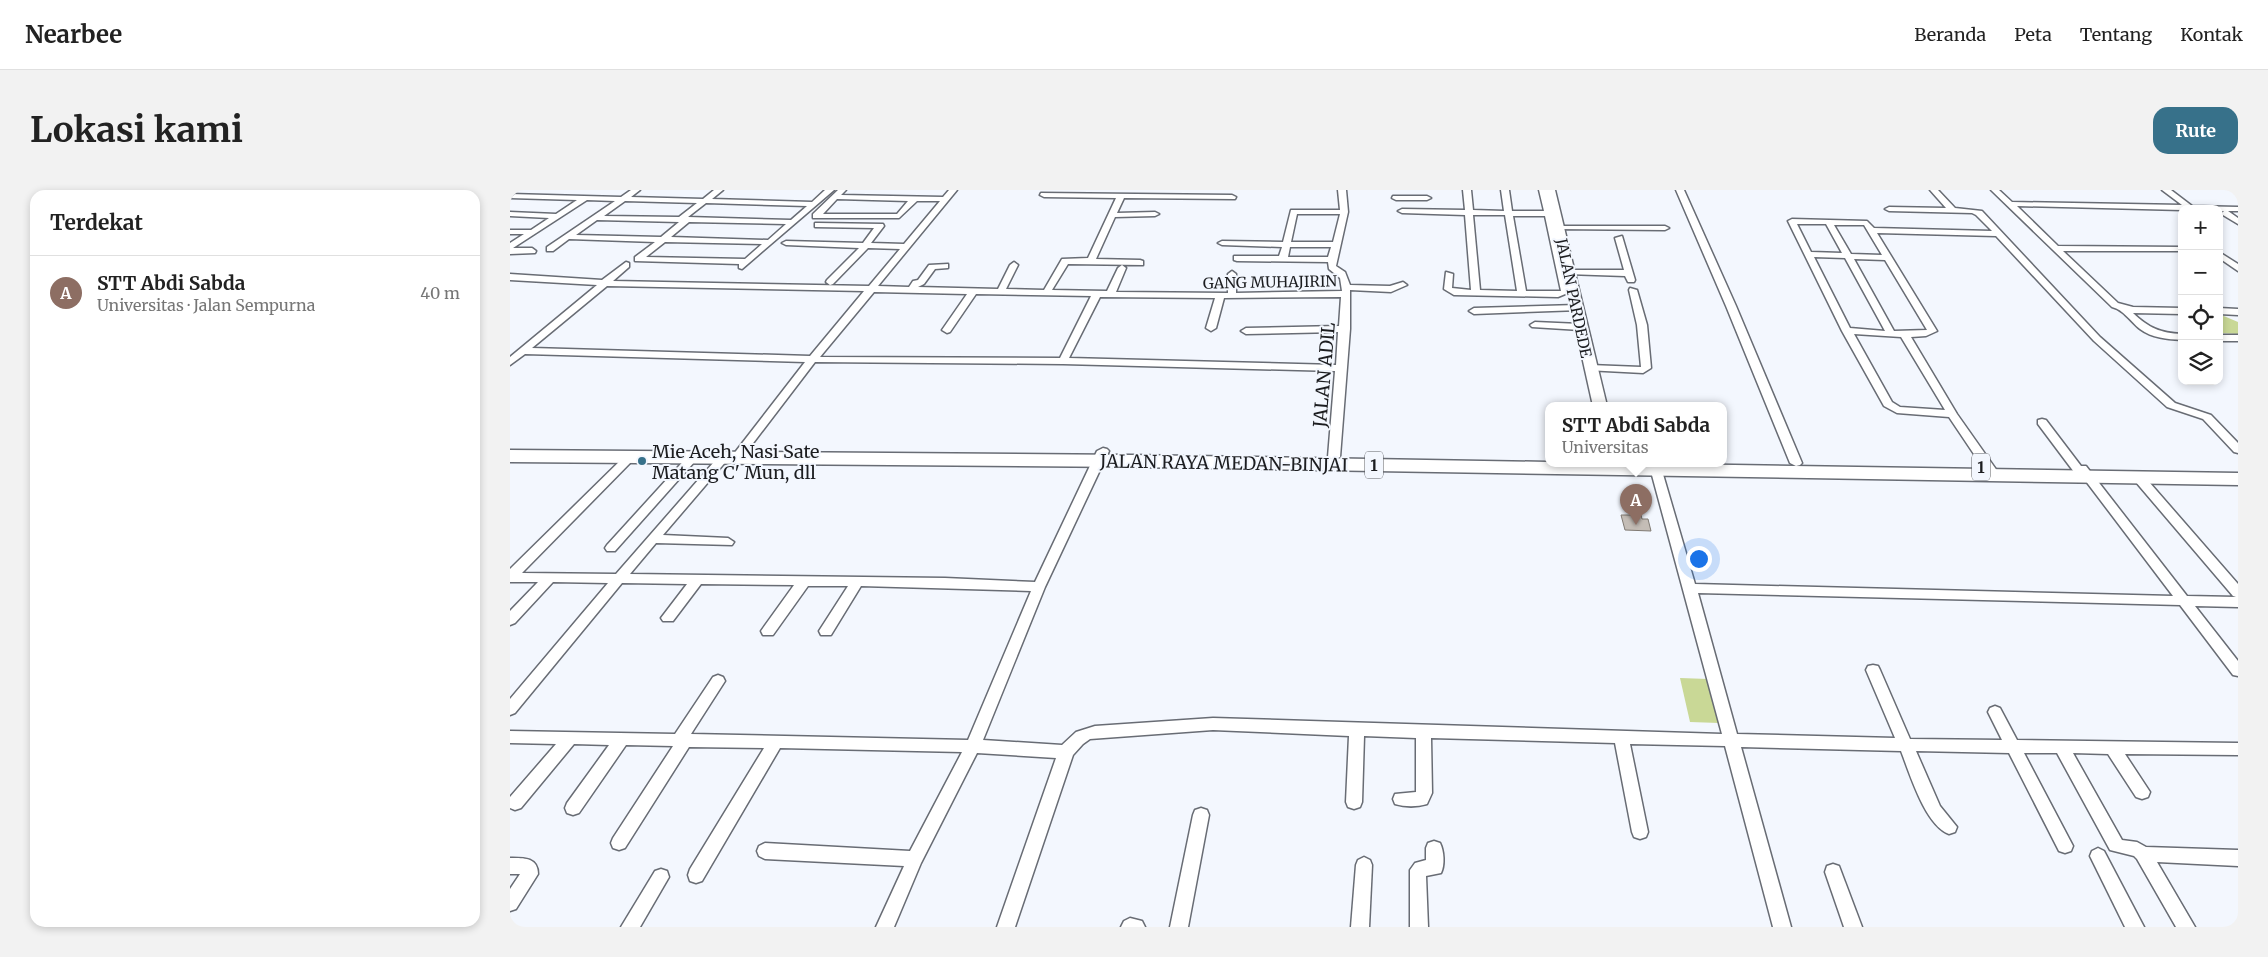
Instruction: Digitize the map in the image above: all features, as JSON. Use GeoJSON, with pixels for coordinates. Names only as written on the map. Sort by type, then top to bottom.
{"type":"FeatureCollection","features":[{"type":"Feature","properties":{"kind":"highway","name":"JALAN RAYA MEDAN-BINJAI"},"geometry":{"type":"LineString","coordinates":[[510,445],[735,454],[1545,460]]}},
{"type":"Feature","properties":{"kind":"highway","name":"JALAN RAYA MEDAN-BINJAI"},"geometry":{"type":"LineString","coordinates":[[510,456],[693,457],[735,454]]}},
{"type":"Feature","properties":{"kind":"highway","name":"JALAN RAYA MEDAN-BINJAI"},"geometry":{"type":"LineString","coordinates":[[1101,456],[1545,465]]}},
{"type":"Feature","properties":{"kind":"highway","name":"JALAN RAYA MEDAN-BINJAI"},"geometry":{"type":"LineString","coordinates":[[1727,462],[1991,471]]}},
{"type":"Feature","properties":{"kind":"highway","name":"JALAN RAYA MEDAN-BINJAI"},"geometry":{"type":"LineString","coordinates":[[1654,467],[2083,472],[2238,471]]}},
{"type":"Feature","properties":{"kind":"highway","name":"JALAN RAYA MEDAN-BINJAI"},"geometry":{"type":"LineString","coordinates":[[2083,472],[2140,478],[2238,479]]}},
{"type":"Feature","properties":{"kind":"street"},"geometry":{"type":"LineString","coordinates":[[550,249],[636,190]]}},
{"type":"Feature","properties":{"kind":"street"},"geometry":{"type":"LineString","coordinates":[[719,190],[638,258],[744,264],[813,204],[836,193],[949,194]]}},
{"type":"Feature","properties":{"kind":"street"},"geometry":{"type":"LineString","coordinates":[[1342,190],[1344,210],[1335,245],[1332,267],[1341,272],[1346,280],[1346,291]]}},
{"type":"Feature","properties":{"kind":"street"},"geometry":{"type":"LineString","coordinates":[[1467,190],[1476,292]]}},
{"type":"Feature","properties":{"kind":"street"},"geometry":{"type":"LineString","coordinates":[[1505,190],[1522,294]]}},
{"type":"Feature","properties":{"kind":"street"},"geometry":{"type":"LineString","coordinates":[[1449,274],[1448,288],[1450,290],[1522,294],[1558,294],[1566,292],[1552,214],[1543,190]]}},
{"type":"Feature","properties":{"kind":"street","name":"JALAN PARDEDE"},"geometry":{"type":"LineString","coordinates":[[1550,190],[1552,214],[1559,228],[1580,327],[1599,402]]}},
{"type":"Feature","properties":{"kind":"street"},"geometry":{"type":"LineString","coordinates":[[1680,190],[1731,306],[1796,463]]}},
{"type":"Feature","properties":{"kind":"street"},"geometry":{"type":"LineString","coordinates":[[1934,190],[1953,210]]}},
{"type":"Feature","properties":{"kind":"street"},"geometry":{"type":"LineString","coordinates":[[1995,190],[2115,305],[2123,308],[2178,311]]}},
{"type":"Feature","properties":{"kind":"street"},"geometry":{"type":"LineString","coordinates":[[2166,190],[2186,205]]}},
{"type":"Feature","properties":{"kind":"street"},"geometry":{"type":"LineString","coordinates":[[836,193],[816,216],[899,216],[921,195]]}},
{"type":"Feature","properties":{"kind":"street"},"geometry":{"type":"LineString","coordinates":[[510,194],[813,204]]}},
{"type":"Feature","properties":{"kind":"street"},"geometry":{"type":"LineString","coordinates":[[510,709],[618,580],[735,454],[949,194]]}},
{"type":"Feature","properties":{"kind":"street"},"geometry":{"type":"LineString","coordinates":[[1396,198],[1427,194],[1428,212]]}},
{"type":"Feature","properties":{"kind":"street"},"geometry":{"type":"LineString","coordinates":[[1044,195],[1232,197]]}},
{"type":"Feature","properties":{"kind":"street"},"geometry":{"type":"LineString","coordinates":[[510,249],[532,232],[587,196]]}},
{"type":"Feature","properties":{"kind":"street"},"geometry":{"type":"LineString","coordinates":[[1091,261],[1121,196]]}},
{"type":"Feature","properties":{"kind":"street"},"geometry":{"type":"LineString","coordinates":[[2010,204],[2178,208]]}},
{"type":"Feature","properties":{"kind":"street"},"geometry":{"type":"LineString","coordinates":[[1889,209],[1953,210],[1980,213],[2097,339],[2174,407],[2207,417],[2238,450]]}},
{"type":"Feature","properties":{"kind":"street"},"geometry":{"type":"LineString","coordinates":[[2223,209],[2238,209]]}},
{"type":"Feature","properties":{"kind":"street"},"geometry":{"type":"LineString","coordinates":[[1283,259],[1294,212],[1344,210]]}},
{"type":"Feature","properties":{"kind":"street"},"geometry":{"type":"LineString","coordinates":[[1402,211],[1552,214]]}},
{"type":"Feature","properties":{"kind":"street"},"geometry":{"type":"LineString","coordinates":[[2226,213],[2238,222]]}},
{"type":"Feature","properties":{"kind":"street"},"geometry":{"type":"LineString","coordinates":[[510,214],[559,216]]}},
{"type":"Feature","properties":{"kind":"street"},"geometry":{"type":"LineString","coordinates":[[1111,215],[1155,214]]}},
{"type":"Feature","properties":{"kind":"street"},"geometry":{"type":"LineString","coordinates":[[597,218],[793,222]]}},
{"type":"Feature","properties":{"kind":"street"},"geometry":{"type":"LineString","coordinates":[[1847,332],[1904,334],[1928,333],[1932,331],[1889,258],[1864,222],[1792,221],[1847,332],[1892,408],[1952,414]]}},
{"type":"Feature","properties":{"kind":"street"},"geometry":{"type":"LineString","coordinates":[[1829,222],[1890,334]]}},
{"type":"Feature","properties":{"kind":"street"},"geometry":{"type":"LineString","coordinates":[[818,225],[880,226],[865,246],[830,282]]}},
{"type":"Feature","properties":{"kind":"street"},"geometry":{"type":"LineString","coordinates":[[1559,228],[1665,228]]}},
{"type":"Feature","properties":{"kind":"street"},"geometry":{"type":"LineString","coordinates":[[1871,230],[1999,234]]}},
{"type":"Feature","properties":{"kind":"street"},"geometry":{"type":"LineString","coordinates":[[510,232],[532,232]]}},
{"type":"Feature","properties":{"kind":"street"},"geometry":{"type":"LineString","coordinates":[[569,237],[770,242]]}},
{"type":"Feature","properties":{"kind":"street"},"geometry":{"type":"LineString","coordinates":[[1590,368],[1643,370],[1646,368],[1642,325],[1619,238]]}},
{"type":"Feature","properties":{"kind":"street"},"geometry":{"type":"LineString","coordinates":[[786,243],[907,247]]}},
{"type":"Feature","properties":{"kind":"street"},"geometry":{"type":"LineString","coordinates":[[1222,243],[1335,245]]}},
{"type":"Feature","properties":{"kind":"street"},"geometry":{"type":"LineString","coordinates":[[2056,248],[2178,249]]}},
{"type":"Feature","properties":{"kind":"street"},"geometry":{"type":"LineString","coordinates":[[510,249],[532,251]]}},
{"type":"Feature","properties":{"kind":"street"},"geometry":{"type":"LineString","coordinates":[[1809,254],[1889,258]]}},
{"type":"Feature","properties":{"kind":"street"},"geometry":{"type":"LineString","coordinates":[[2223,257],[2238,268]]}},
{"type":"Feature","properties":{"kind":"street"},"geometry":{"type":"LineString","coordinates":[[1237,258],[1332,260]]}},
{"type":"Feature","properties":{"kind":"street"},"geometry":{"type":"LineString","coordinates":[[1047,292],[1065,261],[1140,263]]}},
{"type":"Feature","properties":{"kind":"street"},"geometry":{"type":"LineString","coordinates":[[510,362],[626,265]]}},
{"type":"Feature","properties":{"kind":"street"},"geometry":{"type":"LineString","coordinates":[[1001,291],[1014,265]]}},
{"type":"Feature","properties":{"kind":"street"},"geometry":{"type":"LineString","coordinates":[[912,289],[916,283],[921,282],[932,266],[945,266]]}},
{"type":"Feature","properties":{"kind":"street"},"geometry":{"type":"LineString","coordinates":[[1111,293],[1122,268]]}},
{"type":"Feature","properties":{"kind":"street"},"geometry":{"type":"LineString","coordinates":[[1568,272],[1629,272]]}},
{"type":"Feature","properties":{"kind":"street"},"geometry":{"type":"LineString","coordinates":[[1232,274],[1232,296]]}},
{"type":"Feature","properties":{"kind":"street","name":"GANG MUHAJIRIN"},"geometry":{"type":"LineString","coordinates":[[510,277],[604,283],[1194,296],[1391,289],[1403,285]]}},
{"type":"Feature","properties":{"kind":"street"},"geometry":{"type":"LineString","coordinates":[[947,330],[974,290]]}},
{"type":"Feature","properties":{"kind":"street","name":"JALAN ADIL"},"geometry":{"type":"LineString","coordinates":[[1334,457],[1340,368],[1345,330],[1346,291]]}},
{"type":"Feature","properties":{"kind":"street"},"geometry":{"type":"LineString","coordinates":[[1063,361],[1096,293]]}},
{"type":"Feature","properties":{"kind":"street"},"geometry":{"type":"LineString","coordinates":[[1210,328],[1220,296]]}},
{"type":"Feature","properties":{"kind":"street"},"geometry":{"type":"LineString","coordinates":[[1474,310],[1577,308]]}},
{"type":"Feature","properties":{"kind":"street"},"geometry":{"type":"LineString","coordinates":[[2123,308],[2151,334],[2178,337]]}},
{"type":"Feature","properties":{"kind":"street"},"geometry":{"type":"LineString","coordinates":[[2223,311],[2238,312]]}},
{"type":"Feature","properties":{"kind":"street"},"geometry":{"type":"LineString","coordinates":[[1535,325],[1580,327]]}},
{"type":"Feature","properties":{"kind":"street"},"geometry":{"type":"LineString","coordinates":[[1246,331],[1345,330]]}},
{"type":"Feature","properties":{"kind":"street"},"geometry":{"type":"LineString","coordinates":[[1904,334],[1952,414],[1991,471]]}},
{"type":"Feature","properties":{"kind":"street"},"geometry":{"type":"LineString","coordinates":[[2223,338],[2238,338]]}},
{"type":"Feature","properties":{"kind":"street"},"geometry":{"type":"LineString","coordinates":[[523,351],[813,359],[1063,361],[1340,368]]}},
{"type":"Feature","properties":{"kind":"street"},"geometry":{"type":"LineString","coordinates":[[2042,422],[2238,671]]}},
{"type":"Feature","properties":{"kind":"street"},"geometry":{"type":"LineString","coordinates":[[885,927],[915,859],[973,746],[1039,587],[1101,456]]}},
{"type":"Feature","properties":{"kind":"street"},"geometry":{"type":"LineString","coordinates":[[510,577],[630,457]]}},
{"type":"Feature","properties":{"kind":"street"},"geometry":{"type":"LineString","coordinates":[[611,548],[693,457]]}},
{"type":"Feature","properties":{"kind":"street"},"geometry":{"type":"LineString","coordinates":[[1654,467],[1690,588],[1782,927]]}},
{"type":"Feature","properties":{"kind":"street"},"geometry":{"type":"LineString","coordinates":[[2140,478],[2238,593]]}},
{"type":"Feature","properties":{"kind":"street"},"geometry":{"type":"LineString","coordinates":[[655,539],[728,542]]}},
{"type":"Feature","properties":{"kind":"street"},"geometry":{"type":"LineString","coordinates":[[510,577],[857,582],[1039,587]]}},
{"type":"Feature","properties":{"kind":"street"},"geometry":{"type":"LineString","coordinates":[[510,620],[550,578]]}},
{"type":"Feature","properties":{"kind":"street"},"geometry":{"type":"LineString","coordinates":[[668,618],[696,581]]}},
{"type":"Feature","properties":{"kind":"street"},"geometry":{"type":"LineString","coordinates":[[768,631],[804,581]]}},
{"type":"Feature","properties":{"kind":"street"},"geometry":{"type":"LineString","coordinates":[[826,631],[857,582]]}},
{"type":"Feature","properties":{"kind":"street"},"geometry":{"type":"LineString","coordinates":[[1690,588],[2238,602]]}},
{"type":"Feature","properties":{"kind":"street"},"geometry":{"type":"LineString","coordinates":[[1873,670],[1934,811],[1949,827]]}},
{"type":"Feature","properties":{"kind":"street"},"geometry":{"type":"LineString","coordinates":[[619,843],[718,681]]}},
{"type":"Feature","properties":{"kind":"street"},"geometry":{"type":"LineString","coordinates":[[1995,712],[2065,846]]}},
{"type":"Feature","properties":{"kind":"street"},"geometry":{"type":"LineString","coordinates":[[1006,927],[1066,752],[1075,740],[1084,734],[1102,730],[1213,724],[1357,730],[1423,730],[1904,745],[2238,749]]}},
{"type":"Feature","properties":{"kind":"street"},"geometry":{"type":"LineString","coordinates":[[1354,802],[1357,730]]}},
{"type":"Feature","properties":{"kind":"street"},"geometry":{"type":"LineString","coordinates":[[1401,799],[1421,799],[1424,793],[1423,730]]}},
{"type":"Feature","properties":{"kind":"street"},"geometry":{"type":"LineString","coordinates":[[1621,736],[1640,832]]}},
{"type":"Feature","properties":{"kind":"street"},"geometry":{"type":"LineString","coordinates":[[510,737],[973,746],[1066,752]]}},
{"type":"Feature","properties":{"kind":"street"},"geometry":{"type":"LineString","coordinates":[[515,803],[570,738]]}},
{"type":"Feature","properties":{"kind":"street"},"geometry":{"type":"LineString","coordinates":[[573,808],[622,739]]}},
{"type":"Feature","properties":{"kind":"street"},"geometry":{"type":"LineString","coordinates":[[696,876],[776,742]]}},
{"type":"Feature","properties":{"kind":"street"},"geometry":{"type":"LineString","coordinates":[[2061,746],[2116,845],[2136,848],[2143,854],[2186,927]]}},
{"type":"Feature","properties":{"kind":"street"},"geometry":{"type":"LineString","coordinates":[[2111,746],[2142,792]]}},
{"type":"Feature","properties":{"kind":"street"},"geometry":{"type":"LineString","coordinates":[[1179,927],[1201,816]]}},
{"type":"Feature","properties":{"kind":"street"},"geometry":{"type":"LineString","coordinates":[[1419,927],[1418,870],[1421,868],[1435,868],[1434,848]]}},
{"type":"Feature","properties":{"kind":"street"},"geometry":{"type":"LineString","coordinates":[[766,851],[915,859]]}},
{"type":"Feature","properties":{"kind":"street"},"geometry":{"type":"LineString","coordinates":[[2143,854],[2238,858]]}},
{"type":"Feature","properties":{"kind":"street"},"geometry":{"type":"LineString","coordinates":[[2098,856],[2135,927]]}},
{"type":"Feature","properties":{"kind":"street"},"geometry":{"type":"LineString","coordinates":[[1360,927],[1364,865]]}},
{"type":"Feature","properties":{"kind":"street"},"geometry":{"type":"LineString","coordinates":[[510,866],[526,866],[530,870],[530,874],[510,903]]}},
{"type":"Feature","properties":{"kind":"street"},"geometry":{"type":"LineString","coordinates":[[1832,872],[1853,927]]}},
{"type":"Feature","properties":{"kind":"street"},"geometry":{"type":"LineString","coordinates":[[630,927],[661,877]]}},
{"type":"Feature","properties":{"kind":"street"},"geometry":{"type":"LineString","coordinates":[[1130,927],[1136,927]]}},
{"type":"Feature","properties":{"kind":"green space"},"geometry":{"type":"Polygon","coordinates":[[[2223,316],[2238,322],[2238,334],[2223,333],[2223,316]]]}},
{"type":"Feature","properties":{"kind":"green space"},"geometry":{"type":"Polygon","coordinates":[[[1680,678],[1708,679],[1719,723],[1690,722],[1680,678]]]}},
{"type":"Feature","properties":{"kind":"building"},"geometry":{"type":"Polygon","coordinates":[[[1621,515],[1641,515],[1642,519],[1648,519],[1651,531],[1625,530],[1621,515]]]}},
{"type":"Feature","properties":{"kind":"place","name":"Mie Aceh, Nasi Sate Matang C' Mun, dll"},"geometry":{"type":"Point","coordinates":[642,461]}},
{"type":"Feature","properties":{"kind":"place","name":"STT Abdi Sabda"},"geometry":{"type":"Point","coordinates":[1636,525]}}]}
